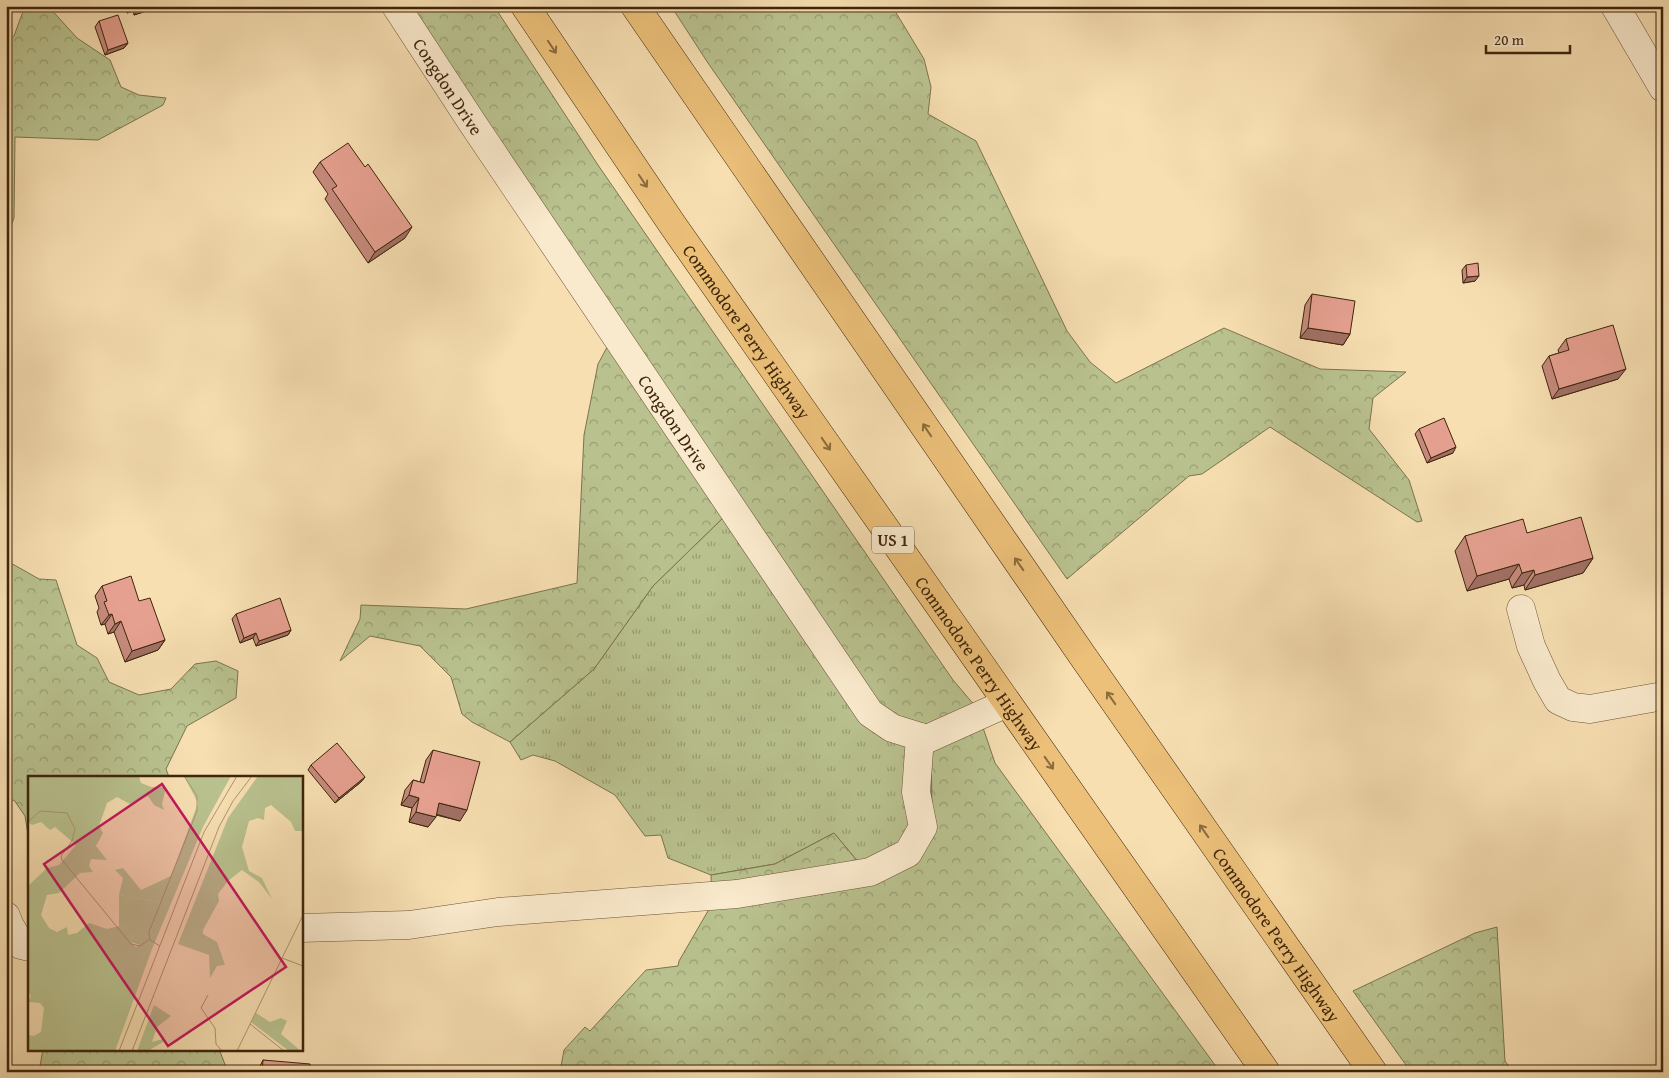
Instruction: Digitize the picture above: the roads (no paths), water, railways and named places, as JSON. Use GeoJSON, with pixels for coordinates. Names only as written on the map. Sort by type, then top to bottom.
{"type":"FeatureCollection","features":[{"type":"Feature","properties":{"kind":"highway","name":"Commodore Perry Highway"},"geometry":{"type":"LineString","coordinates":[[525,6],[672,224],[1266,1072]]}},
{"type":"Feature","properties":{"kind":"highway","name":"Commodore Perry Highway"},"geometry":{"type":"LineString","coordinates":[[635,6],[1076,647],[1373,1072]]}},
{"type":"Feature","properties":{"kind":"street","name":"Congdon Drive"},"geometry":{"type":"LineString","coordinates":[[396,6],[473,124],[870,713],[892,728],[920,737]]}},
{"type":"Feature","properties":{"kind":"street"},"geometry":{"type":"LineString","coordinates":[[1615,6],[1663,88]]}},
{"type":"Feature","properties":{"kind":"street"},"geometry":{"type":"LineString","coordinates":[[1521,609],[1531,646],[1558,700],[1573,707],[1590,709],[1663,696]]}},
{"type":"Feature","properties":{"kind":"street"},"geometry":{"type":"LineString","coordinates":[[302,928],[409,925],[498,912],[737,894],[870,872],[908,853],[923,827],[916,792],[920,737],[927,739],[1007,703]]}},
{"type":"Feature","properties":{"kind":"street"},"geometry":{"type":"LineString","coordinates":[[6,916],[21,945],[28,947]]}}]}
